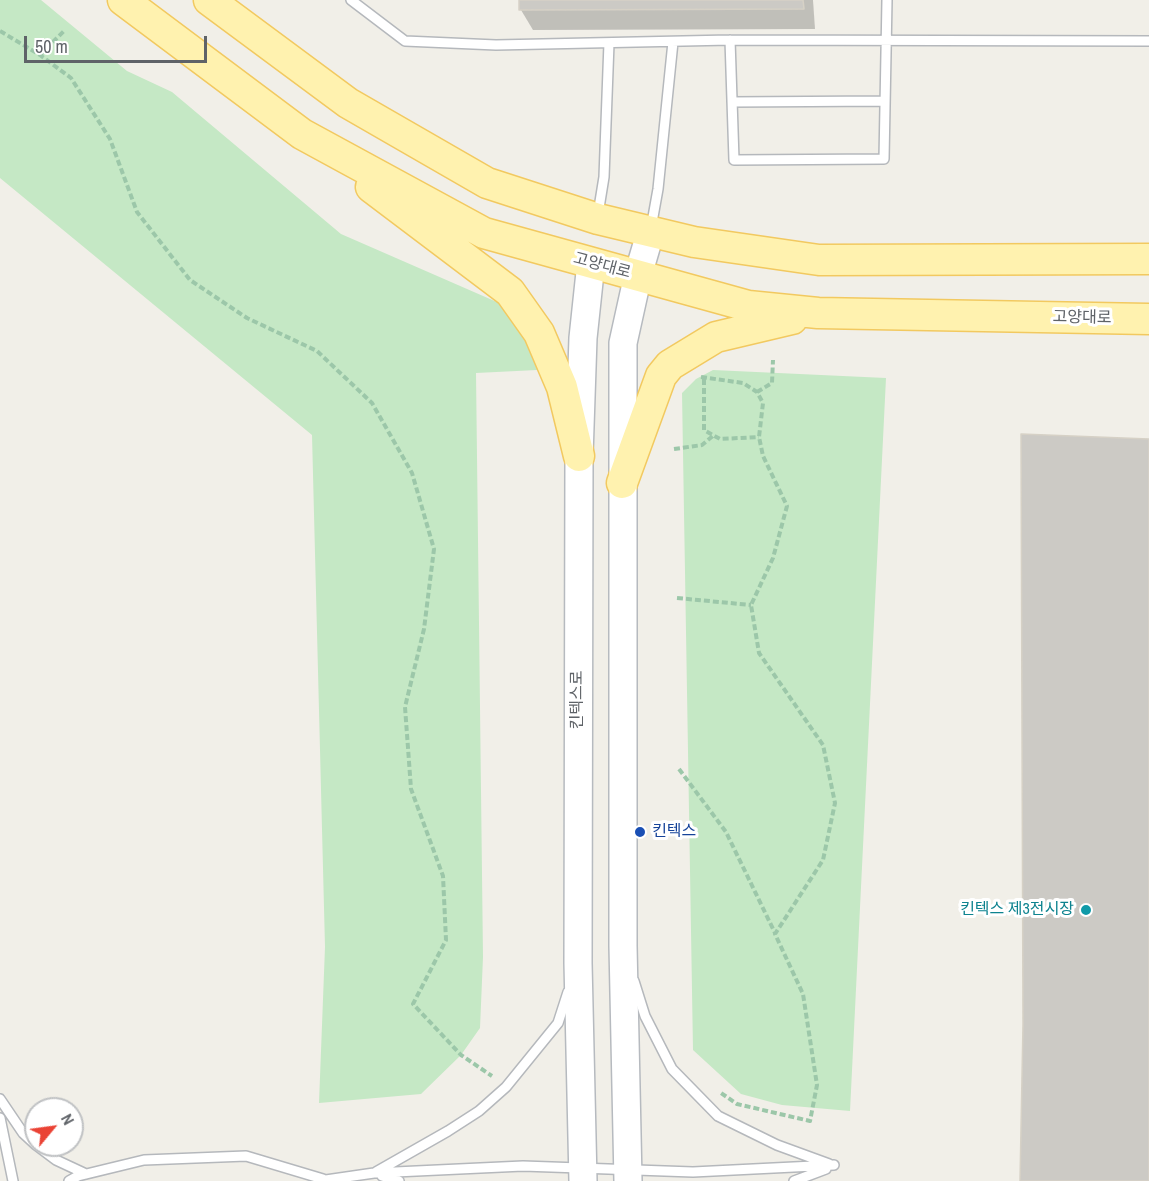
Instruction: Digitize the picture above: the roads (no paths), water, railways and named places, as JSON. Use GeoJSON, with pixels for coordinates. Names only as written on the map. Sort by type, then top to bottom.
{"type":"FeatureCollection","features":[{"type":"Feature","properties":{"kind":"main road","name":"고양대로"},"geometry":{"type":"LineString","coordinates":[[123,0],[302,134],[484,233],[748,306],[818,313],[1149,319]]}},
{"type":"Feature","properties":{"kind":"main road"},"geometry":{"type":"LineString","coordinates":[[209,0],[348,103],[487,183],[650,234],[819,260],[1149,259]]}},
{"type":"Feature","properties":{"kind":"main road"},"geometry":{"type":"LineString","coordinates":[[302,134],[510,292],[539,333],[562,387],[579,456]]}},
{"type":"Feature","properties":{"kind":"main road","name":"킨텍스로"},"geometry":{"type":"LineString","coordinates":[[583,1174],[578,963],[579,456],[583,338],[598,219]]}},
{"type":"Feature","properties":{"kind":"main road"},"geometry":{"type":"LineString","coordinates":[[628,1175],[623,946],[623,343],[650,234]]}},
{"type":"Feature","properties":{"kind":"main road"},"geometry":{"type":"LineString","coordinates":[[622,483],[661,376],[670,365],[716,336],[818,313]]}},
{"type":"Feature","properties":{"kind":"lane"},"geometry":{"type":"LineString","coordinates":[[351,0],[405,41],[496,45],[730,40],[1149,41]]}},
{"type":"Feature","properties":{"kind":"lane"},"geometry":{"type":"LineString","coordinates":[[730,40],[734,160],[884,159],[887,0]]}},
{"type":"Feature","properties":{"kind":"lane"},"geometry":{"type":"LineString","coordinates":[[650,234],[658,189],[673,42]]}},
{"type":"Feature","properties":{"kind":"lane"},"geometry":{"type":"LineString","coordinates":[[598,219],[604,177],[609,43]]}},
{"type":"Feature","properties":{"kind":"lane"},"geometry":{"type":"LineString","coordinates":[[732,102],[885,101]]}},
{"type":"Feature","properties":{"kind":"lane"},"geometry":{"type":"LineString","coordinates":[[623,946],[645,1016],[672,1069],[717,1116],[777,1145],[834,1165]]}},
{"type":"Feature","properties":{"kind":"lane"},"geometry":{"type":"LineString","coordinates":[[374,1173],[456,1126],[506,1087],[558,1023],[578,963]]}},
{"type":"Feature","properties":{"kind":"lane"},"geometry":{"type":"LineString","coordinates":[[0,1099],[24,1134]]}},
{"type":"Feature","properties":{"kind":"lane"},"geometry":{"type":"LineString","coordinates":[[0,1118],[13,1181]]}},
{"type":"Feature","properties":{"kind":"lane"},"geometry":{"type":"LineString","coordinates":[[69,1181],[86,1174],[144,1160],[246,1156],[321,1180],[374,1173],[523,1166],[583,1174],[628,1175],[834,1165]]}},
{"type":"Feature","properties":{"kind":"lane"},"geometry":{"type":"LineString","coordinates":[[52,1157],[86,1174]]}},
{"type":"Feature","properties":{"kind":"lane"},"geometry":{"type":"LineString","coordinates":[[794,1181],[834,1165]]}},
{"type":"Feature","properties":{"kind":"lane"},"geometry":{"type":"LineString","coordinates":[[374,1173],[399,1181]]}},
{"type":"Feature","properties":{"kind":"place","name":"킨텍스"},"geometry":{"type":"Point","coordinates":[640,832]}},
{"type":"Feature","properties":{"kind":"place","name":"킨텍스 제3전시장"},"geometry":{"type":"Point","coordinates":[1086,910]}}]}
